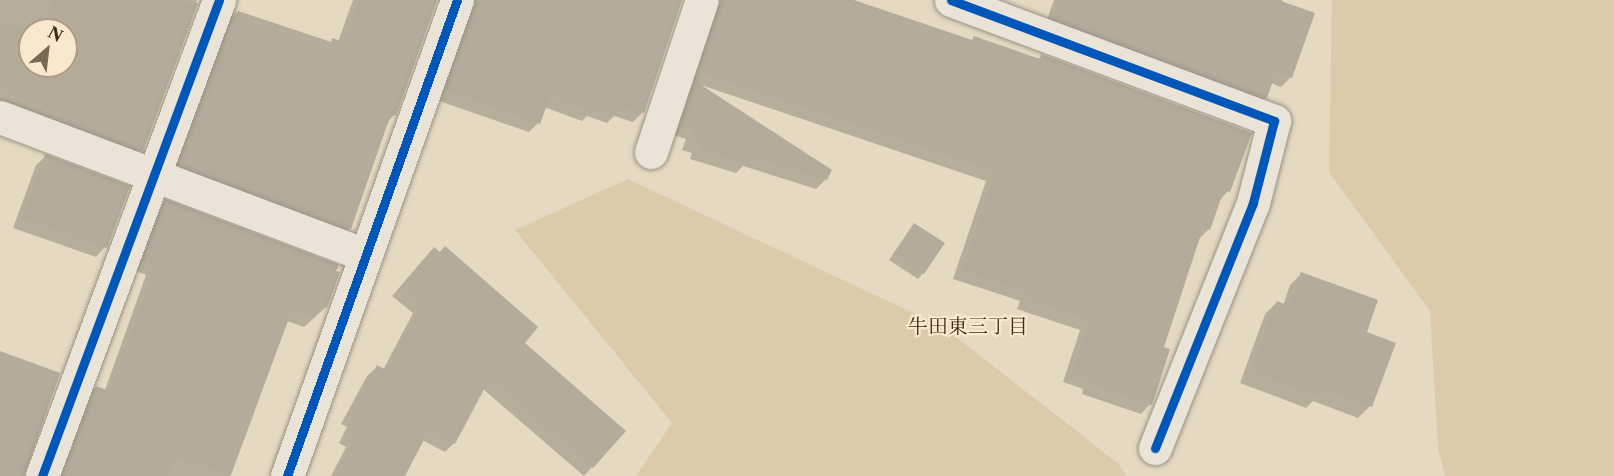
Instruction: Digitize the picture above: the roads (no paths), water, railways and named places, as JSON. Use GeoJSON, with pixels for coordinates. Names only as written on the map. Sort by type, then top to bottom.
{"type":"FeatureCollection","features":[{"type":"Feature","properties":{"kind":"street"},"geometry":{"type":"LineString","coordinates":[[42,476],[219,0]]}},
{"type":"Feature","properties":{"kind":"street"},"geometry":{"type":"LineString","coordinates":[[287,476],[457,0]]}},
{"type":"Feature","properties":{"kind":"street"},"geometry":{"type":"LineString","coordinates":[[651,152],[702,0]]}},
{"type":"Feature","properties":{"kind":"street"},"geometry":{"type":"LineString","coordinates":[[951,0],[1274,121],[1252,203],[1155,448]]}},
{"type":"Feature","properties":{"kind":"street"},"geometry":{"type":"LineString","coordinates":[[0,117],[366,255]]}},
{"type":"Feature","properties":{"kind":"district","name":"牛田東三丁目"},"geometry":{"type":"Point","coordinates":[968,326]}}]}
